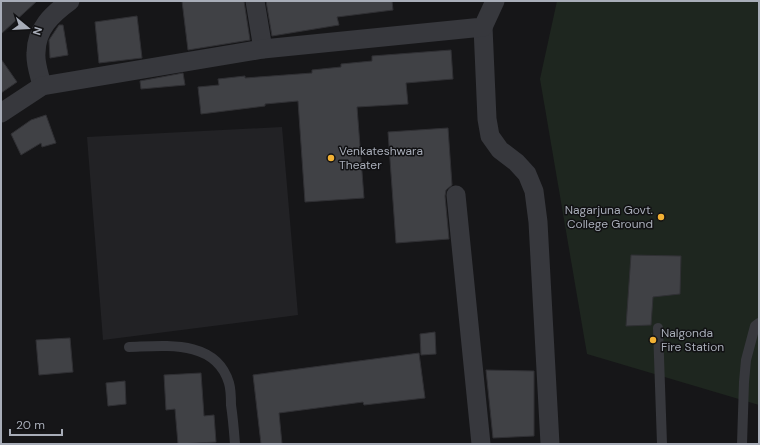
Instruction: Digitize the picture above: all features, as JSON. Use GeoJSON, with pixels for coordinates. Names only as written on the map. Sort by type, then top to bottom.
{"type":"FeatureCollection","features":[{"type":"Feature","properties":{"kind":"street"},"geometry":{"type":"LineString","coordinates":[[42,86],[36,54],[37,40],[40,30],[46,22],[70,1]]}},
{"type":"Feature","properties":{"kind":"street"},"geometry":{"type":"LineString","coordinates":[[255,1],[263,49]]}},
{"type":"Feature","properties":{"kind":"street"},"geometry":{"type":"LineString","coordinates":[[496,1],[482,27],[487,119],[490,136],[500,150],[516,162],[528,174],[534,191],[538,230],[550,444]]}},
{"type":"Feature","properties":{"kind":"street"},"geometry":{"type":"LineString","coordinates":[[1,113],[42,86],[263,49],[482,27]]}},
{"type":"Feature","properties":{"kind":"street"},"geometry":{"type":"LineString","coordinates":[[456,195],[481,444]]}},
{"type":"Feature","properties":{"kind":"lane"},"geometry":{"type":"LineString","coordinates":[[742,444],[746,360],[756,326],[759,323]]}},
{"type":"Feature","properties":{"kind":"lane"},"geometry":{"type":"LineString","coordinates":[[658,328],[662,444]]}},
{"type":"Feature","properties":{"kind":"lane"},"geometry":{"type":"LineString","coordinates":[[129,347],[174,346],[190,348],[210,357],[222,368],[229,384],[235,444]]}},
{"type":"Feature","properties":{"kind":"shaded area","name":"Nagarjuna Govt. College Ground"},"geometry":{"type":"Polygon","coordinates":[[[557,1],[759,1],[759,405],[587,354],[540,79],[557,1]]]}},
{"type":"Feature","properties":{"kind":"shaded area"},"geometry":{"type":"Polygon","coordinates":[[[282,127],[298,315],[103,340],[87,137],[282,127]]]}},
{"type":"Feature","properties":{"kind":"building"},"geometry":{"type":"Polygon","coordinates":[[[1,1],[37,1],[1,34],[1,1]]]}},
{"type":"Feature","properties":{"kind":"building"},"geometry":{"type":"Polygon","coordinates":[[[182,1],[244,1],[250,40],[188,50],[182,1]]]}},
{"type":"Feature","properties":{"kind":"building"},"geometry":{"type":"Polygon","coordinates":[[[266,1],[392,1],[393,10],[337,17],[339,25],[272,36],[266,1]]]}},
{"type":"Feature","properties":{"kind":"building"},"geometry":{"type":"Polygon","coordinates":[[[137,16],[142,58],[99,63],[95,22],[137,16]]]}},
{"type":"Feature","properties":{"kind":"building"},"geometry":{"type":"Polygon","coordinates":[[[59,25],[63,25],[68,55],[50,58],[49,40],[59,25]]]}},
{"type":"Feature","properties":{"kind":"building"},"geometry":{"type":"Polygon","coordinates":[[[451,50],[453,79],[406,83],[408,104],[357,107],[364,198],[305,202],[298,101],[265,104],[265,106],[201,114],[198,87],[219,85],[218,79],[245,76],[245,78],[312,73],[312,70],[341,67],[341,64],[372,61],[372,56],[451,50]]]}},
{"type":"Feature","properties":{"kind":"building"},"geometry":{"type":"Polygon","coordinates":[[[1,59],[17,82],[1,93],[1,59]]]}},
{"type":"Feature","properties":{"kind":"building"},"geometry":{"type":"Polygon","coordinates":[[[183,73],[185,85],[141,89],[140,81],[183,73]]]}},
{"type":"Feature","properties":{"kind":"building"},"geometry":{"type":"Polygon","coordinates":[[[46,115],[56,143],[42,147],[41,143],[21,155],[11,134],[31,120],[46,115]]]}},
{"type":"Feature","properties":{"kind":"building"},"geometry":{"type":"Polygon","coordinates":[[[448,128],[452,185],[446,190],[445,196],[449,239],[396,243],[388,132],[448,128]]]}},
{"type":"Feature","properties":{"kind":"building"},"geometry":{"type":"Polygon","coordinates":[[[631,255],[681,256],[680,294],[653,297],[651,325],[626,326],[631,255]]]}},
{"type":"Feature","properties":{"kind":"building"},"geometry":{"type":"Polygon","coordinates":[[[435,332],[436,354],[421,355],[420,334],[435,332]]]}},
{"type":"Feature","properties":{"kind":"building"},"geometry":{"type":"Polygon","coordinates":[[[70,338],[73,372],[39,375],[36,340],[70,338]]]}},
{"type":"Feature","properties":{"kind":"building"},"geometry":{"type":"Polygon","coordinates":[[[419,353],[425,398],[364,405],[363,402],[279,413],[282,444],[261,444],[253,375],[419,353]]]}},
{"type":"Feature","properties":{"kind":"building"},"geometry":{"type":"Polygon","coordinates":[[[486,370],[534,371],[534,436],[493,438],[486,370]]]}},
{"type":"Feature","properties":{"kind":"building"},"geometry":{"type":"Polygon","coordinates":[[[201,373],[204,416],[214,415],[216,442],[178,444],[175,409],[166,410],[164,375],[201,373]]]}},
{"type":"Feature","properties":{"kind":"building"},"geometry":{"type":"Polygon","coordinates":[[[125,381],[126,404],[108,406],[106,383],[125,381]]]}},
{"type":"Feature","properties":{"kind":"place","name":"Venkateshwara Theater"},"geometry":{"type":"Point","coordinates":[331,158]}},
{"type":"Feature","properties":{"kind":"place","name":"Nagarjuna Govt. College Ground"},"geometry":{"type":"Point","coordinates":[661,217]}},
{"type":"Feature","properties":{"kind":"place","name":"Nalgonda Fire Station"},"geometry":{"type":"Point","coordinates":[653,340]}}]}
